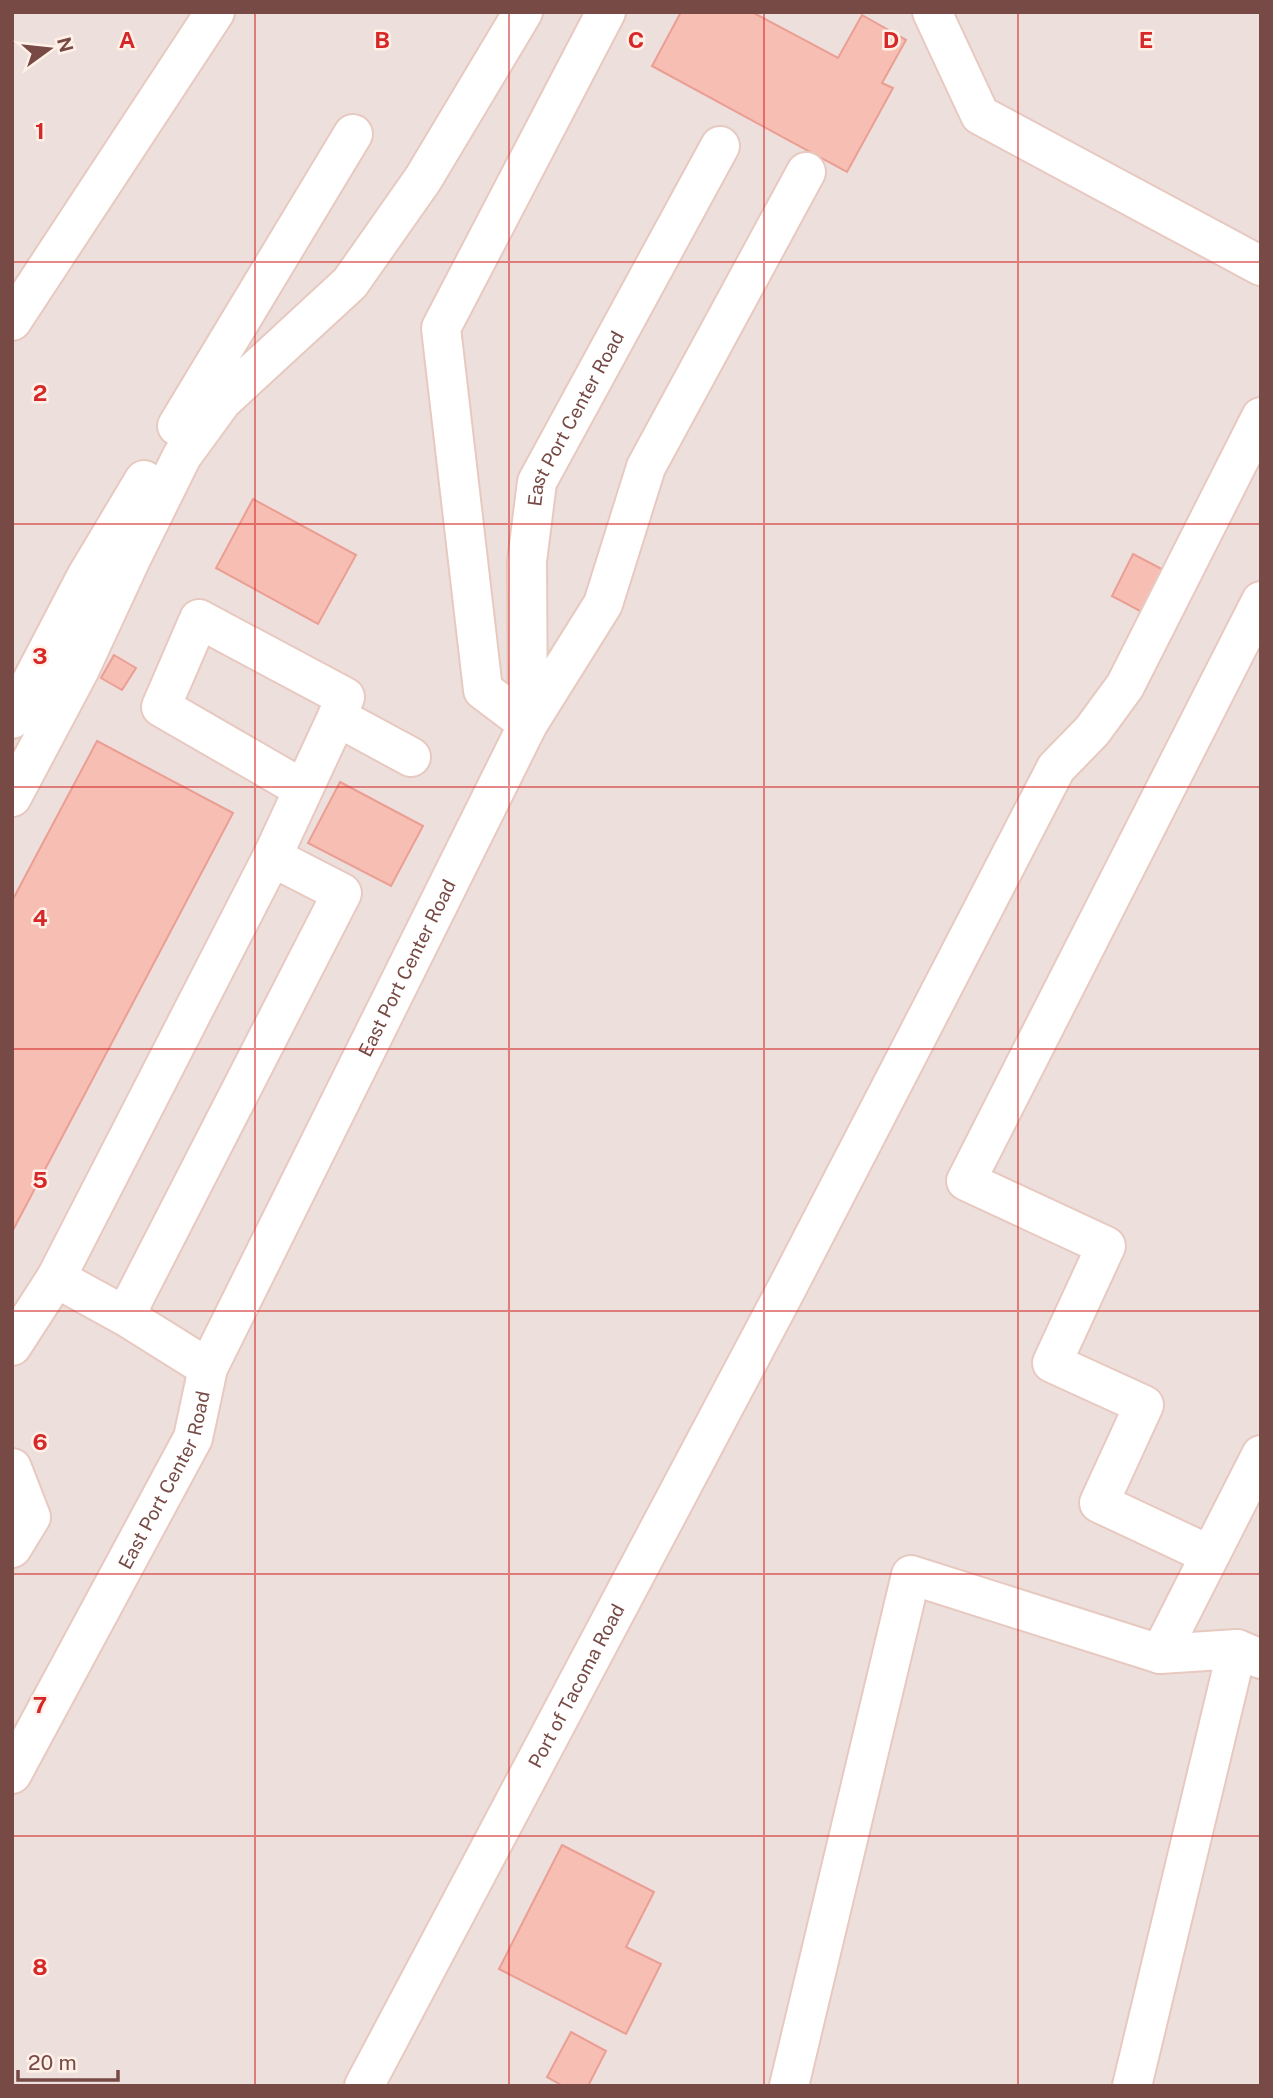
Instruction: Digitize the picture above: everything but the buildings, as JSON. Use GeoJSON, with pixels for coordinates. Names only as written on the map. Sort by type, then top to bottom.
{"type":"FeatureCollection","features":[{"type":"Feature","properties":{"kind":"street"},"geometry":{"type":"LineString","coordinates":[[12,321],[215,12]]}},
{"type":"Feature","properties":{"kind":"street"},"geometry":{"type":"LineString","coordinates":[[12,797],[80,669],[182,456],[222,401],[350,283],[423,179],[523,12]]}},
{"type":"Feature","properties":{"kind":"street"},"geometry":{"type":"LineString","coordinates":[[606,12],[441,328],[484,690],[528,724],[603,604],[646,467],[806,172]]}},
{"type":"Feature","properties":{"kind":"street"},"geometry":{"type":"LineString","coordinates":[[932,12],[980,115],[1261,266]]}},
{"type":"Feature","properties":{"kind":"street"},"geometry":{"type":"LineString","coordinates":[[53,721],[16,704],[86,577],[353,134]]}},
{"type":"Feature","properties":{"kind":"street","name":"East Port Center Road"},"geometry":{"type":"LineString","coordinates":[[12,1774],[193,1438],[208,1368],[528,724],[527,561],[537,482],[720,146]]}},
{"type":"Feature","properties":{"kind":"street","name":"Port of Tacoma Road"},"geometry":{"type":"LineString","coordinates":[[364,2086],[788,1286],[1056,768],[1092,732],[1125,686],[1261,417]]}},
{"type":"Feature","properties":{"kind":"street"},"geometry":{"type":"LineString","coordinates":[[67,613],[131,559]]}},
{"type":"Feature","properties":{"kind":"street"},"geometry":{"type":"LineString","coordinates":[[1210,1555],[1099,1503],[1144,1405],[1052,1363],[1106,1246],[966,1181],[1261,601]]}},
{"type":"Feature","properties":{"kind":"street"},"geometry":{"type":"LineString","coordinates":[[12,1346],[56,1278],[272,857],[345,697],[199,619],[160,707],[303,789]]}},
{"type":"Feature","properties":{"kind":"street"},"geometry":{"type":"LineString","coordinates":[[337,717],[411,757]]}},
{"type":"Feature","properties":{"kind":"street"},"geometry":{"type":"LineString","coordinates":[[125,1316],[342,893],[272,857]]}},
{"type":"Feature","properties":{"kind":"street"},"geometry":{"type":"LineString","coordinates":[[56,1278],[125,1316],[208,1368]]}},
{"type":"Feature","properties":{"kind":"street"},"geometry":{"type":"LineString","coordinates":[[1160,1654],[1261,1455]]}},
{"type":"Feature","properties":{"kind":"street"},"geometry":{"type":"LineString","coordinates":[[12,1468],[31,1517],[12,1548]]}},
{"type":"Feature","properties":{"kind":"street"},"geometry":{"type":"LineString","coordinates":[[789,2086],[911,1575],[1160,1654],[1249,1654],[1132,2086]]}},
{"type":"Feature","properties":{"kind":"shaded area"},"geometry":{"type":"Polygon","coordinates":[[[12,12],[1261,12],[1261,2086],[12,2086],[12,12]]]}}]}
